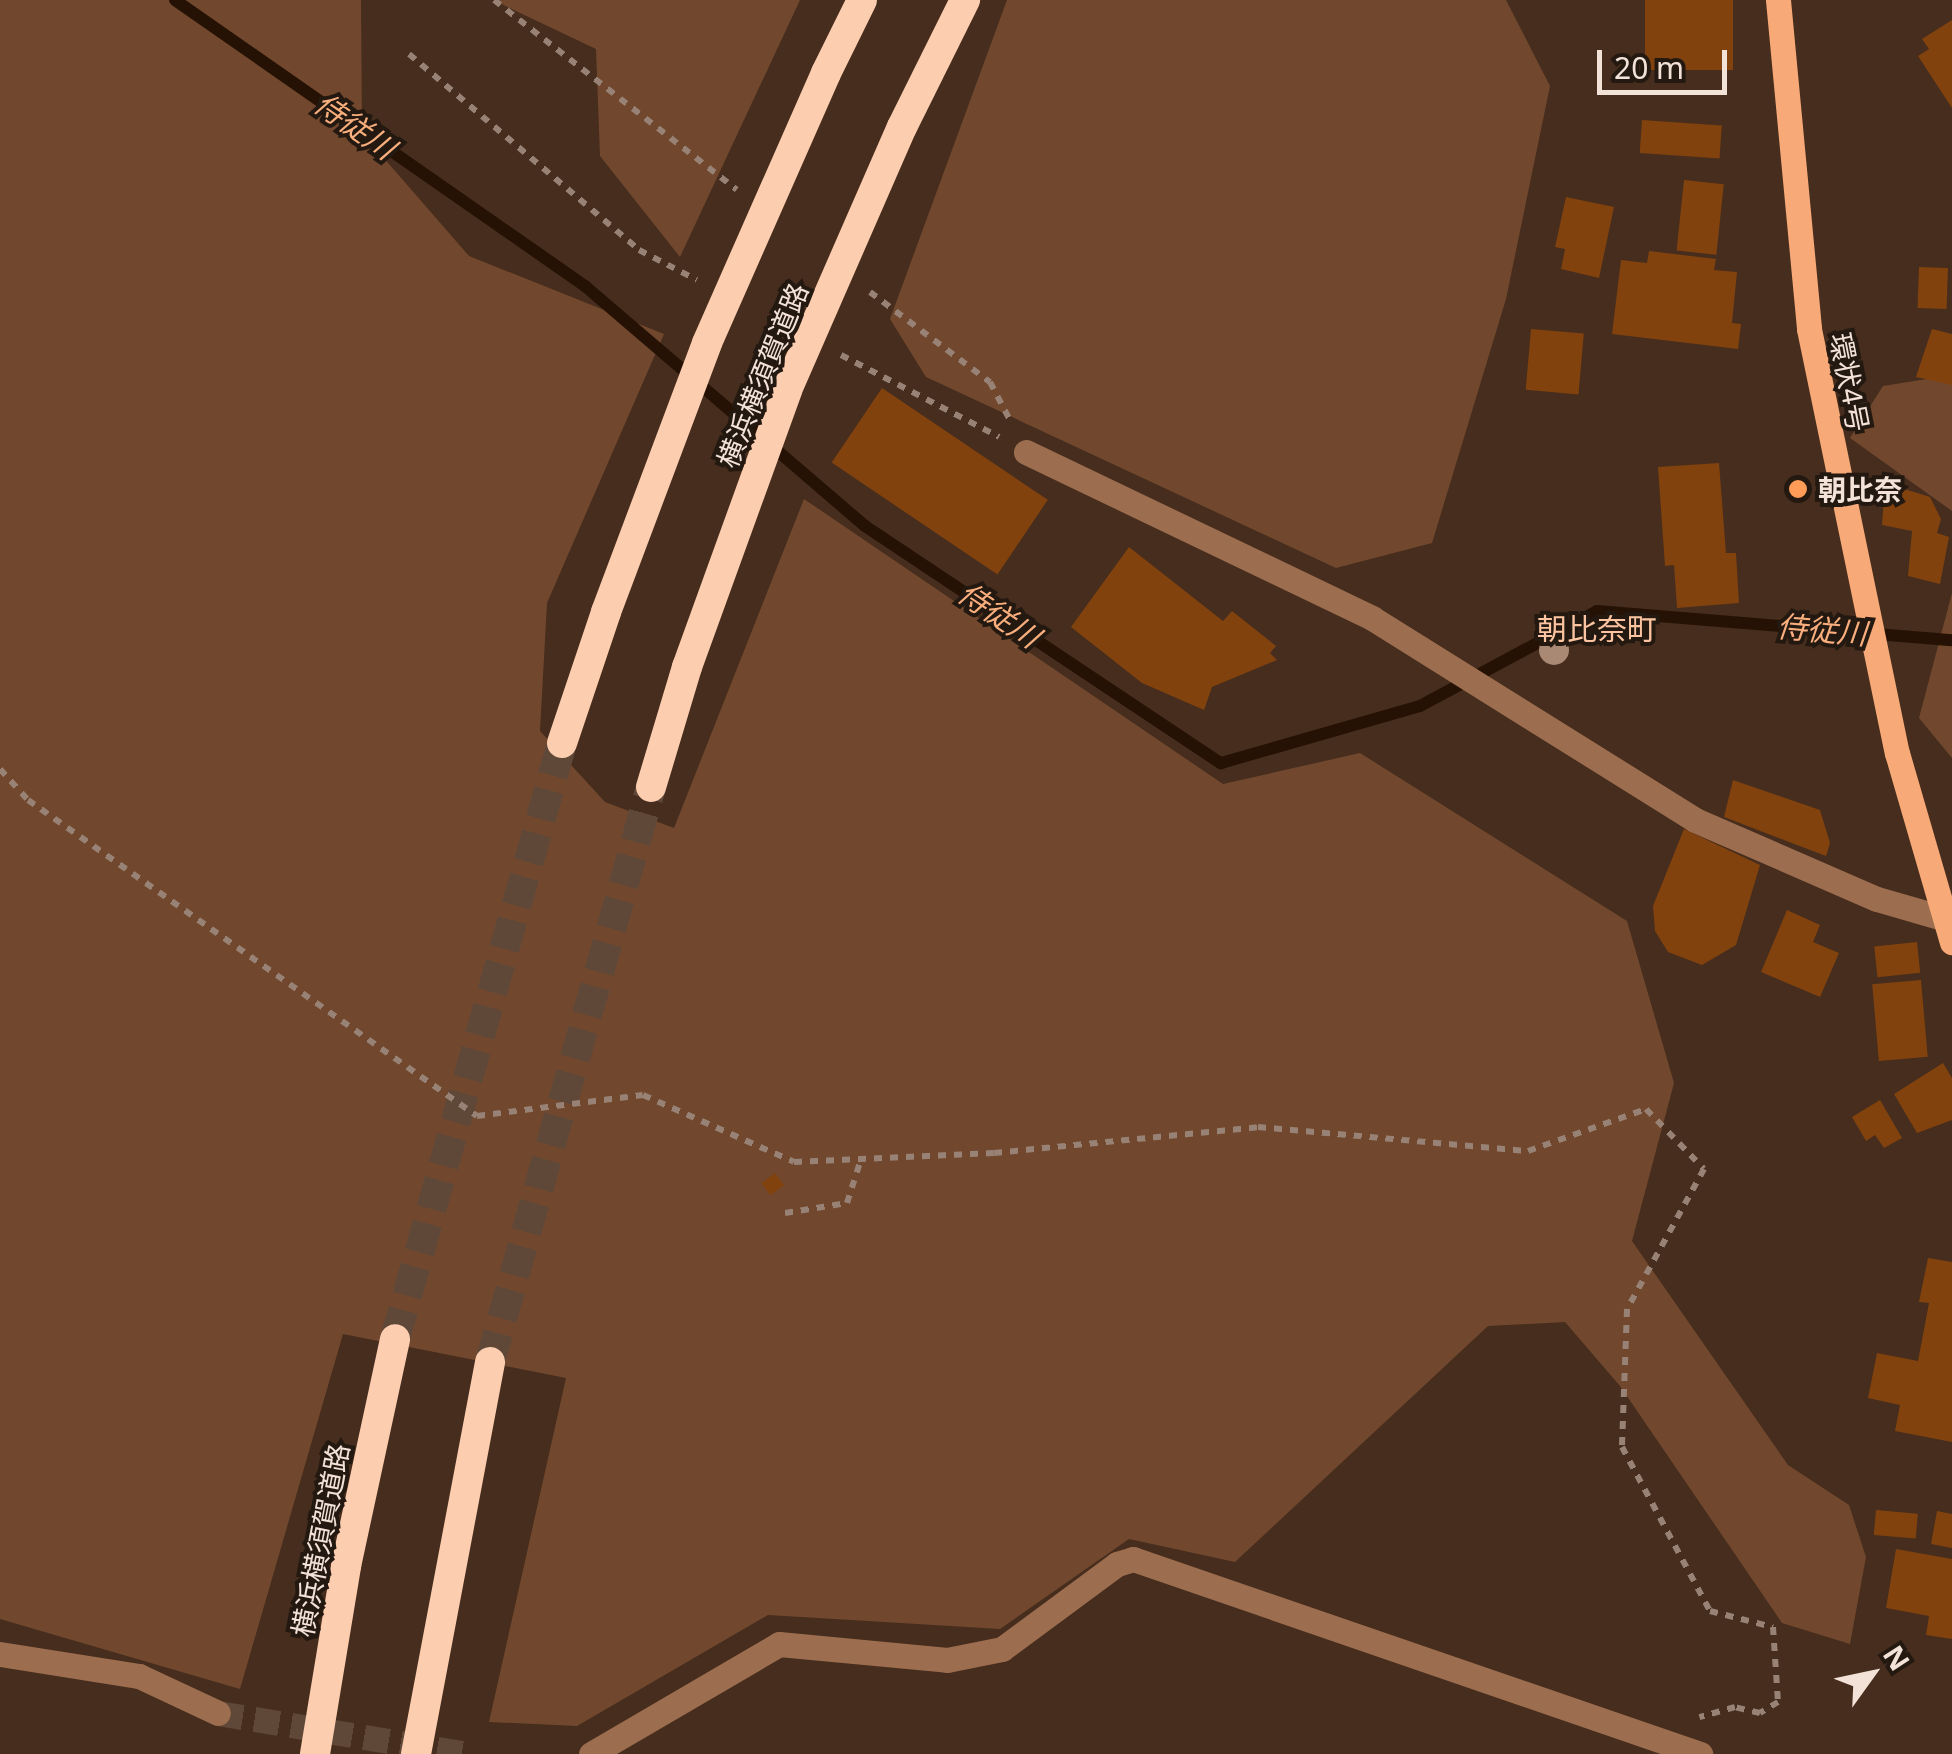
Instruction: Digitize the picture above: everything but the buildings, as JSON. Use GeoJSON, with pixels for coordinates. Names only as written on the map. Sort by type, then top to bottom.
{"type":"FeatureCollection","features":[{"type":"Feature","properties":{"kind":"highway"},"geometry":{"type":"LineString","coordinates":[[562,743],[606,612],[707,343],[862,0]]}},
{"type":"Feature","properties":{"kind":"highway","name":"横浜横須賀道路"},"geometry":{"type":"LineString","coordinates":[[651,787],[687,667],[788,390],[902,126],[965,0]]}},
{"type":"Feature","properties":{"kind":"highway","name":"横浜横須賀道路"},"geometry":{"type":"LineString","coordinates":[[315,1754],[346,1566],[394,1340]]}},
{"type":"Feature","properties":{"kind":"highway"},"geometry":{"type":"LineString","coordinates":[[416,1754],[490,1362]]}},
{"type":"Feature","properties":{"kind":"main road","name":"環状4号"},"geometry":{"type":"LineString","coordinates":[[1778,0],[1809,329],[1896,754],[1947,930]]}},
{"type":"Feature","properties":{"kind":"street"},"geometry":{"type":"LineString","coordinates":[[1026,452],[1372,618],[1694,820],[1947,930]]}},
{"type":"Feature","properties":{"kind":"street"},"geometry":{"type":"LineString","coordinates":[[591,1754],[779,1644],[947,1660],[1002,1649],[1117,1564],[1133,1560],[1699,1753]]}},
{"type":"Feature","properties":{"kind":"street"},"geometry":{"type":"LineString","coordinates":[[0,1654],[139,1676],[218,1713]]}},
{"type":"Feature","properties":{"kind":"path"},"geometry":{"type":"LineString","coordinates":[[0,770],[28,800],[477,1116],[642,1095],[794,1162],[1258,1127],[1528,1151],[1646,1109],[1704,1168],[1627,1309],[1622,1447],[1710,1611],[1773,1627],[1778,1702],[1760,1713],[1734,1707],[1699,1717],[1699,1753]]}},
{"type":"Feature","properties":{"kind":"path"},"geometry":{"type":"LineString","coordinates":[[785,1213],[847,1203],[861,1159]]}},
{"type":"Feature","properties":{"kind":"shaded area"},"geometry":{"type":"Polygon","coordinates":[[[0,0],[361,0],[362,133],[469,256],[664,334],[547,603],[540,731],[605,802],[674,828],[804,499],[1223,784],[1360,753],[1627,921],[1674,1083],[1632,1241],[1788,1465],[1849,1505],[1866,1557],[1850,1644],[1782,1623],[1620,1386],[1565,1322],[1488,1326],[1235,1562],[1129,1539],[1000,1629],[768,1615],[577,1726],[489,1722],[566,1378],[343,1334],[240,1689],[0,1619],[0,0]]]}},
{"type":"Feature","properties":{"kind":"shaded area"},"geometry":{"type":"Polygon","coordinates":[[[493,0],[800,0],[680,257],[600,156],[596,49],[493,0]]]}},
{"type":"Feature","properties":{"kind":"shaded area"},"geometry":{"type":"Polygon","coordinates":[[[1007,0],[1506,0],[1550,86],[1506,299],[1432,543],[1336,568],[926,377],[890,319],[1007,0]]]}},
{"type":"Feature","properties":{"kind":"shaded area"},"geometry":{"type":"Polygon","coordinates":[[[1952,375],[1952,511],[1850,438],[1883,386],[1952,375]]]}},
{"type":"Feature","properties":{"kind":"shaded area"},"geometry":{"type":"Polygon","coordinates":[[[1952,593],[1952,758],[1919,718],[1952,593]]]}},
{"type":"Feature","properties":{"kind":"waterway","name":"侍従川"},"geometry":{"type":"LineString","coordinates":[[175,0],[585,286],[865,526],[1221,763],[1420,706],[1597,611],[1952,640]]}},
{"type":"Feature","properties":{"kind":"tunnel"},"geometry":{"type":"LineString","coordinates":[[395,1339],[562,743]]}},
{"type":"Feature","properties":{"kind":"tunnel"},"geometry":{"type":"LineString","coordinates":[[490,1362],[651,787]]}},
{"type":"Feature","properties":{"kind":"tunnel"},"geometry":{"type":"LineString","coordinates":[[218,1713],[469,1754]]}},
{"type":"Feature","properties":{"kind":"place","name":"朝比奈"},"geometry":{"type":"Point","coordinates":[1798,489]}},
{"type":"Feature","properties":{"kind":"district","name":"朝比奈町"},"geometry":{"type":"Point","coordinates":[1597,629]}}]}
